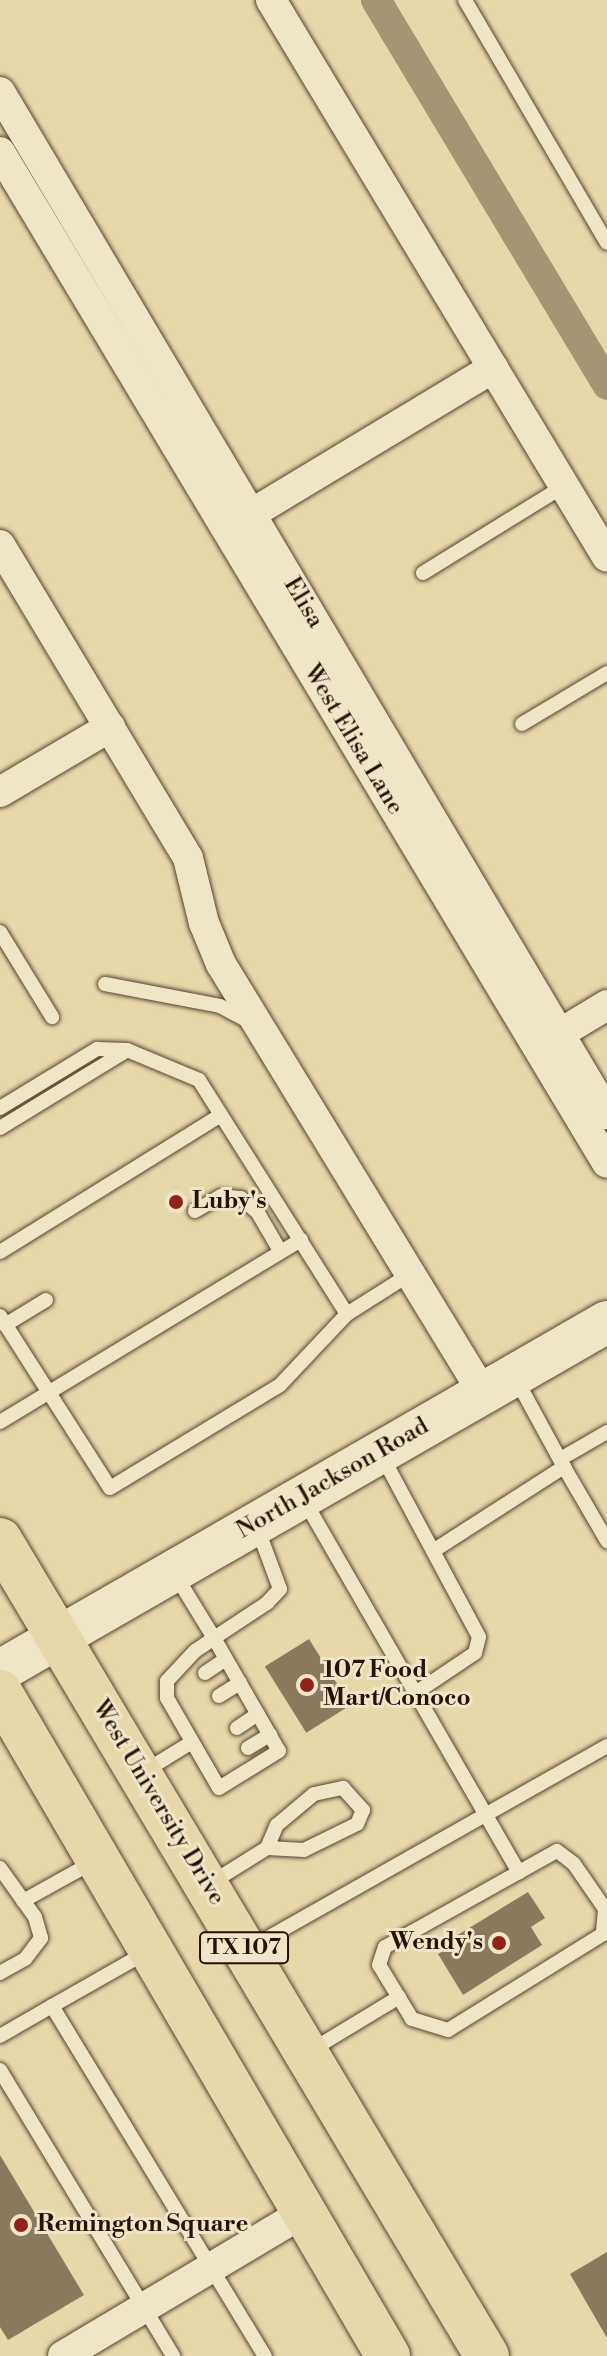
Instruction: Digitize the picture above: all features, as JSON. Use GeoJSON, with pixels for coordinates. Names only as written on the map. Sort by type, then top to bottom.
{"type":"FeatureCollection","features":[{"type":"Feature","properties":{"kind":"main road","name":"North Jackson Road"},"geometry":{"type":"LineString","coordinates":[[0,1671],[607,1322]]}},
{"type":"Feature","properties":{"kind":"main road","name":"West University Drive"},"geometry":{"type":"LineString","coordinates":[[0,1540],[487,2356]]}},
{"type":"Feature","properties":{"kind":"main road","name":"TX 107"},"geometry":{"type":"LineString","coordinates":[[0,1692],[301,2214],[388,2356]]}},
{"type":"Feature","properties":{"kind":"street"},"geometry":{"type":"LineString","coordinates":[[271,0],[607,557]]}},
{"type":"Feature","properties":{"kind":"street","name":"Elisa"},"geometry":{"type":"LineString","coordinates":[[0,92],[607,1114]]}},
{"type":"Feature","properties":{"kind":"street","name":"West Elisa Lane"},"geometry":{"type":"LineString","coordinates":[[0,152],[607,1163]]}},
{"type":"Feature","properties":{"kind":"street"},"geometry":{"type":"LineString","coordinates":[[251,514],[493,368]]}},
{"type":"Feature","properties":{"kind":"street"},"geometry":{"type":"LineString","coordinates":[[0,545],[188,858],[204,923],[221,964],[410,1274],[498,1385]]}},
{"type":"Feature","properties":{"kind":"street"},"geometry":{"type":"LineString","coordinates":[[0,792],[110,727]]}},
{"type":"Feature","properties":{"kind":"street"},"geometry":{"type":"LineString","coordinates":[[559,1034],[607,1005]]}},
{"type":"Feature","properties":{"kind":"street"},"geometry":{"type":"LineString","coordinates":[[63,2356],[301,2214]]}},
{"type":"Feature","properties":{"kind":"lane"},"geometry":{"type":"LineString","coordinates":[[465,0],[607,243]]}},
{"type":"Feature","properties":{"kind":"lane"},"geometry":{"type":"LineString","coordinates":[[423,573],[564,486]]}},
{"type":"Feature","properties":{"kind":"lane"},"geometry":{"type":"LineString","coordinates":[[522,724],[607,673]]}},
{"type":"Feature","properties":{"kind":"lane"},"geometry":{"type":"LineString","coordinates":[[0,932],[52,1017]]}},
{"type":"Feature","properties":{"kind":"lane"},"geometry":{"type":"LineString","coordinates":[[105,984],[220,1006],[261,1028]]}},
{"type":"Feature","properties":{"kind":"lane"},"geometry":{"type":"LineString","coordinates":[[0,1108],[97,1049],[127,1050],[199,1080],[347,1314]]}},
{"type":"Feature","properties":{"kind":"lane"},"geometry":{"type":"LineString","coordinates":[[0,1128],[127,1050]]}},
{"type":"Feature","properties":{"kind":"lane"},"geometry":{"type":"LineString","coordinates":[[0,1252],[221,1115]]}},
{"type":"Feature","properties":{"kind":"lane"},"geometry":{"type":"LineString","coordinates":[[195,1211],[221,1196],[241,1198],[258,1213],[280,1251]]}},
{"type":"Feature","properties":{"kind":"lane"},"geometry":{"type":"LineString","coordinates":[[0,1422],[301,1240]]}},
{"type":"Feature","properties":{"kind":"lane"},"geometry":{"type":"LineString","coordinates":[[46,1300],[3,1320],[110,1488],[280,1385],[347,1314],[410,1274]]}},
{"type":"Feature","properties":{"kind":"lane"},"geometry":{"type":"LineString","coordinates":[[498,1385],[563,1463],[607,1541]]}},
{"type":"Feature","properties":{"kind":"lane"},"geometry":{"type":"LineString","coordinates":[[433,1551],[607,1432]]}},
{"type":"Feature","properties":{"kind":"lane"},"geometry":{"type":"LineString","coordinates":[[380,1452],[479,1637],[475,1653],[417,1692]]}},
{"type":"Feature","properties":{"kind":"lane"},"geometry":{"type":"LineString","coordinates":[[302,1497],[519,1872]]}},
{"type":"Feature","properties":{"kind":"lane"},"geometry":{"type":"LineString","coordinates":[[173,1570],[214,1638],[279,1751],[219,1788],[215,1767],[195,1746],[186,1717],[167,1681],[179,1666],[214,1638],[280,1589],[255,1523]]}},
{"type":"Feature","properties":{"kind":"lane"},"geometry":{"type":"LineString","coordinates":[[205,1673],[226,1659]]}},
{"type":"Feature","properties":{"kind":"lane"},"geometry":{"type":"LineString","coordinates":[[219,1696],[240,1683]]}},
{"type":"Feature","properties":{"kind":"lane"},"geometry":{"type":"LineString","coordinates":[[237,1728],[258,1714]]}},
{"type":"Feature","properties":{"kind":"lane"},"geometry":{"type":"LineString","coordinates":[[248,1748],[270,1735]]}},
{"type":"Feature","properties":{"kind":"lane"},"geometry":{"type":"LineString","coordinates":[[141,1774],[195,1746],[212,1743]]}},
{"type":"Feature","properties":{"kind":"lane"},"geometry":{"type":"LineString","coordinates":[[246,1950],[607,1746]]}},
{"type":"Feature","properties":{"kind":"lane"},"geometry":{"type":"LineString","coordinates":[[207,1886],[267,1848],[277,1825],[314,1794],[343,1788],[363,1810],[357,1824],[304,1850],[267,1848]]}},
{"type":"Feature","properties":{"kind":"lane"},"geometry":{"type":"LineString","coordinates":[[557,1851],[574,1864],[605,1909],[603,1934],[448,2030],[412,2019],[379,1965],[385,1947],[519,1872],[557,1851]]}},
{"type":"Feature","properties":{"kind":"lane"},"geometry":{"type":"LineString","coordinates":[[23,1901],[97,1860]]}},
{"type":"Feature","properties":{"kind":"lane"},"geometry":{"type":"LineString","coordinates":[[0,1868],[23,1901],[41,1938],[25,1959],[0,1973]]}},
{"type":"Feature","properties":{"kind":"lane"},"geometry":{"type":"LineString","coordinates":[[0,2036],[149,1951]]}},
{"type":"Feature","properties":{"kind":"lane"},"geometry":{"type":"LineString","coordinates":[[307,2053],[399,1997]]}},
{"type":"Feature","properties":{"kind":"lane"},"geometry":{"type":"LineString","coordinates":[[52,2006],[265,2356]]}},
{"type":"Feature","properties":{"kind":"lane"},"geometry":{"type":"LineString","coordinates":[[0,2070],[173,2356]]}},
{"type":"Feature","properties":{"kind":"building","name":"107 Food Mart/Conoco"},"geometry":{"type":"Polygon","coordinates":[[[309,1639],[350,1705],[306,1733],[265,1667],[309,1639]]]}},
{"type":"Feature","properties":{"kind":"building","name":"Wendy's"},"geometry":{"type":"Polygon","coordinates":[[[528,1892],[545,1918],[531,1927],[542,1945],[463,1995],[438,1954],[459,1942],[456,1936],[528,1892]]]}},
{"type":"Feature","properties":{"kind":"building","name":"Remington Square"},"geometry":{"type":"Polygon","coordinates":[[[0,2155],[84,2295],[8,2340],[0,2327],[0,2155]]]}},
{"type":"Feature","properties":{"kind":"building"},"geometry":{"type":"Polygon","coordinates":[[[607,2252],[607,2338],[570,2274],[607,2252]]]}},
{"type":"Feature","properties":{"kind":"waterway"},"geometry":{"type":"LineString","coordinates":[[376,0],[607,385]]}},
{"type":"Feature","properties":{"kind":"place","name":"Luby's"},"geometry":{"type":"Point","coordinates":[176,1202]}},
{"type":"Feature","properties":{"kind":"place","name":"107 Food Mart/Conoco"},"geometry":{"type":"Point","coordinates":[307,1685]}},
{"type":"Feature","properties":{"kind":"place","name":"Wendy's"},"geometry":{"type":"Point","coordinates":[499,1943]}},
{"type":"Feature","properties":{"kind":"place","name":"Remington Square"},"geometry":{"type":"Point","coordinates":[21,2225]}}]}
